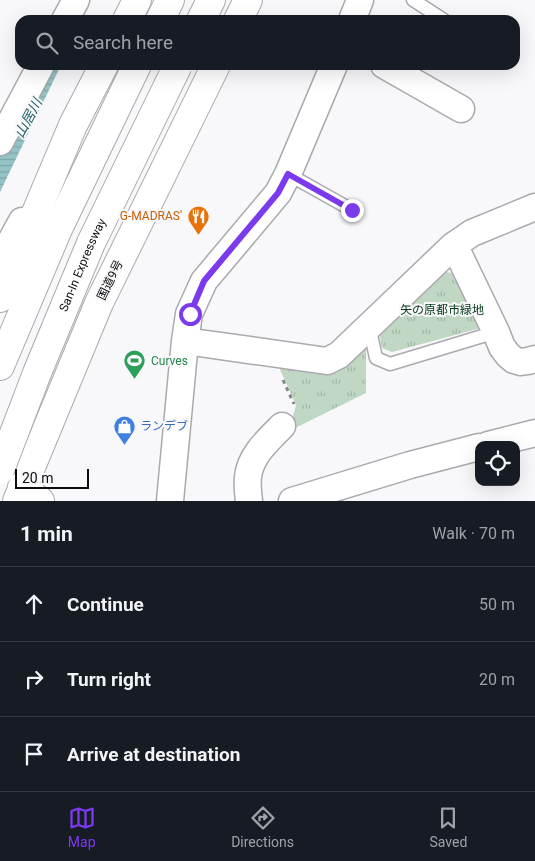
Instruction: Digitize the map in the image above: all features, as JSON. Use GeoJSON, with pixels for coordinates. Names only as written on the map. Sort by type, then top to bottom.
{"type":"FeatureCollection","features":[{"type":"Feature","properties":{"kind":"highway"},"geometry":{"type":"LineString","coordinates":[[130,15],[137,0]]}},
{"type":"Feature","properties":{"kind":"highway"},"geometry":{"type":"LineString","coordinates":[[162,15],[170,0]]}},
{"type":"Feature","properties":{"kind":"highway"},"geometry":{"type":"LineString","coordinates":[[203,15],[211,0]]}},
{"type":"Feature","properties":{"kind":"highway"},"geometry":{"type":"LineString","coordinates":[[240,15],[248,0]]}},
{"type":"Feature","properties":{"kind":"highway"},"geometry":{"type":"LineString","coordinates":[[0,298],[73,124],[101,70]]}},
{"type":"Feature","properties":{"kind":"highway"},"geometry":{"type":"LineString","coordinates":[[0,366],[58,229],[135,70]]}},
{"type":"Feature","properties":{"kind":"highway","name":"San-In Expressway"},"geometry":{"type":"LineString","coordinates":[[0,470],[36,373],[91,243],[175,70]]}},
{"type":"Feature","properties":{"kind":"highway","name":"国道9号"},"geometry":{"type":"LineString","coordinates":[[26,496],[99,303],[214,70]]}},
{"type":"Feature","properties":{"kind":"street"},"geometry":{"type":"LineString","coordinates":[[68,15],[76,0]]}},
{"type":"Feature","properties":{"kind":"street"},"geometry":{"type":"LineString","coordinates":[[354,15],[360,0]]}},
{"type":"Feature","properties":{"kind":"street"},"geometry":{"type":"LineString","coordinates":[[0,142],[38,70]]}},
{"type":"Feature","properties":{"kind":"street"},"geometry":{"type":"LineString","coordinates":[[170,501],[184,341],[190,314],[204,281],[278,193],[288,174],[332,70]]}},
{"type":"Feature","properties":{"kind":"street"},"geometry":{"type":"LineString","coordinates":[[393,70],[461,109]]}},
{"type":"Feature","properties":{"kind":"street"},"geometry":{"type":"LineString","coordinates":[[0,256],[5,252],[73,124]]}},
{"type":"Feature","properties":{"kind":"street"},"geometry":{"type":"LineString","coordinates":[[184,341],[327,361],[339,355],[453,246],[472,233],[535,207]]}},
{"type":"Feature","properties":{"kind":"street"},"geometry":{"type":"LineString","coordinates":[[453,246],[502,347],[514,360],[521,362],[535,359]]}},
{"type":"Feature","properties":{"kind":"street"},"geometry":{"type":"LineString","coordinates":[[248,501],[248,476],[252,462],[262,447],[282,426]]}},
{"type":"Feature","properties":{"kind":"street"},"geometry":{"type":"LineString","coordinates":[[502,441],[535,432]]}},
{"type":"Feature","properties":{"kind":"street"},"geometry":{"type":"LineString","coordinates":[[292,501],[410,465],[475,448]]}},
{"type":"Feature","properties":{"kind":"lane"},"geometry":{"type":"LineString","coordinates":[[413,0],[436,15]]}},
{"type":"Feature","properties":{"kind":"lane"},"geometry":{"type":"LineString","coordinates":[[288,174],[352,210]]}},
{"type":"Feature","properties":{"kind":"lane"},"geometry":{"type":"LineString","coordinates":[[370,326],[376,358],[390,364],[496,332]]}},
{"type":"Feature","properties":{"kind":"path"},"geometry":{"type":"LineString","coordinates":[[277,354],[277,365],[295,405],[282,426]]}},
{"type":"Feature","properties":{"kind":"green space","name":"矢の原都市緑地"},"geometry":{"type":"Polygon","coordinates":[[[444,272],[454,273],[481,328],[392,352],[382,348],[379,332],[444,272]]]}},
{"type":"Feature","properties":{"kind":"green space"},"geometry":{"type":"Polygon","coordinates":[[[366,345],[366,393],[289,431],[296,405],[278,365],[336,373],[366,345]]]}},
{"type":"Feature","properties":{"kind":"water","name":"山居川"},"geometry":{"type":"Polygon","coordinates":[[[42,70],[59,70],[0,192],[0,152],[42,70]]]}},
{"type":"Feature","properties":{"kind":"place","name":"G-MADRAS'"},"geometry":{"type":"Point","coordinates":[198,235]}},
{"type":"Feature","properties":{"kind":"place","name":"Curves"},"geometry":{"type":"Point","coordinates":[135,380]}},
{"type":"Feature","properties":{"kind":"place","name":"ランデブ"},"geometry":{"type":"Point","coordinates":[124,445]}},
{"type":"Feature","properties":{"kind":"route"},"geometry":{"type":"LineString","coordinates":[[190,314],[204,281],[278,193],[288,174],[352,210]]}}]}
